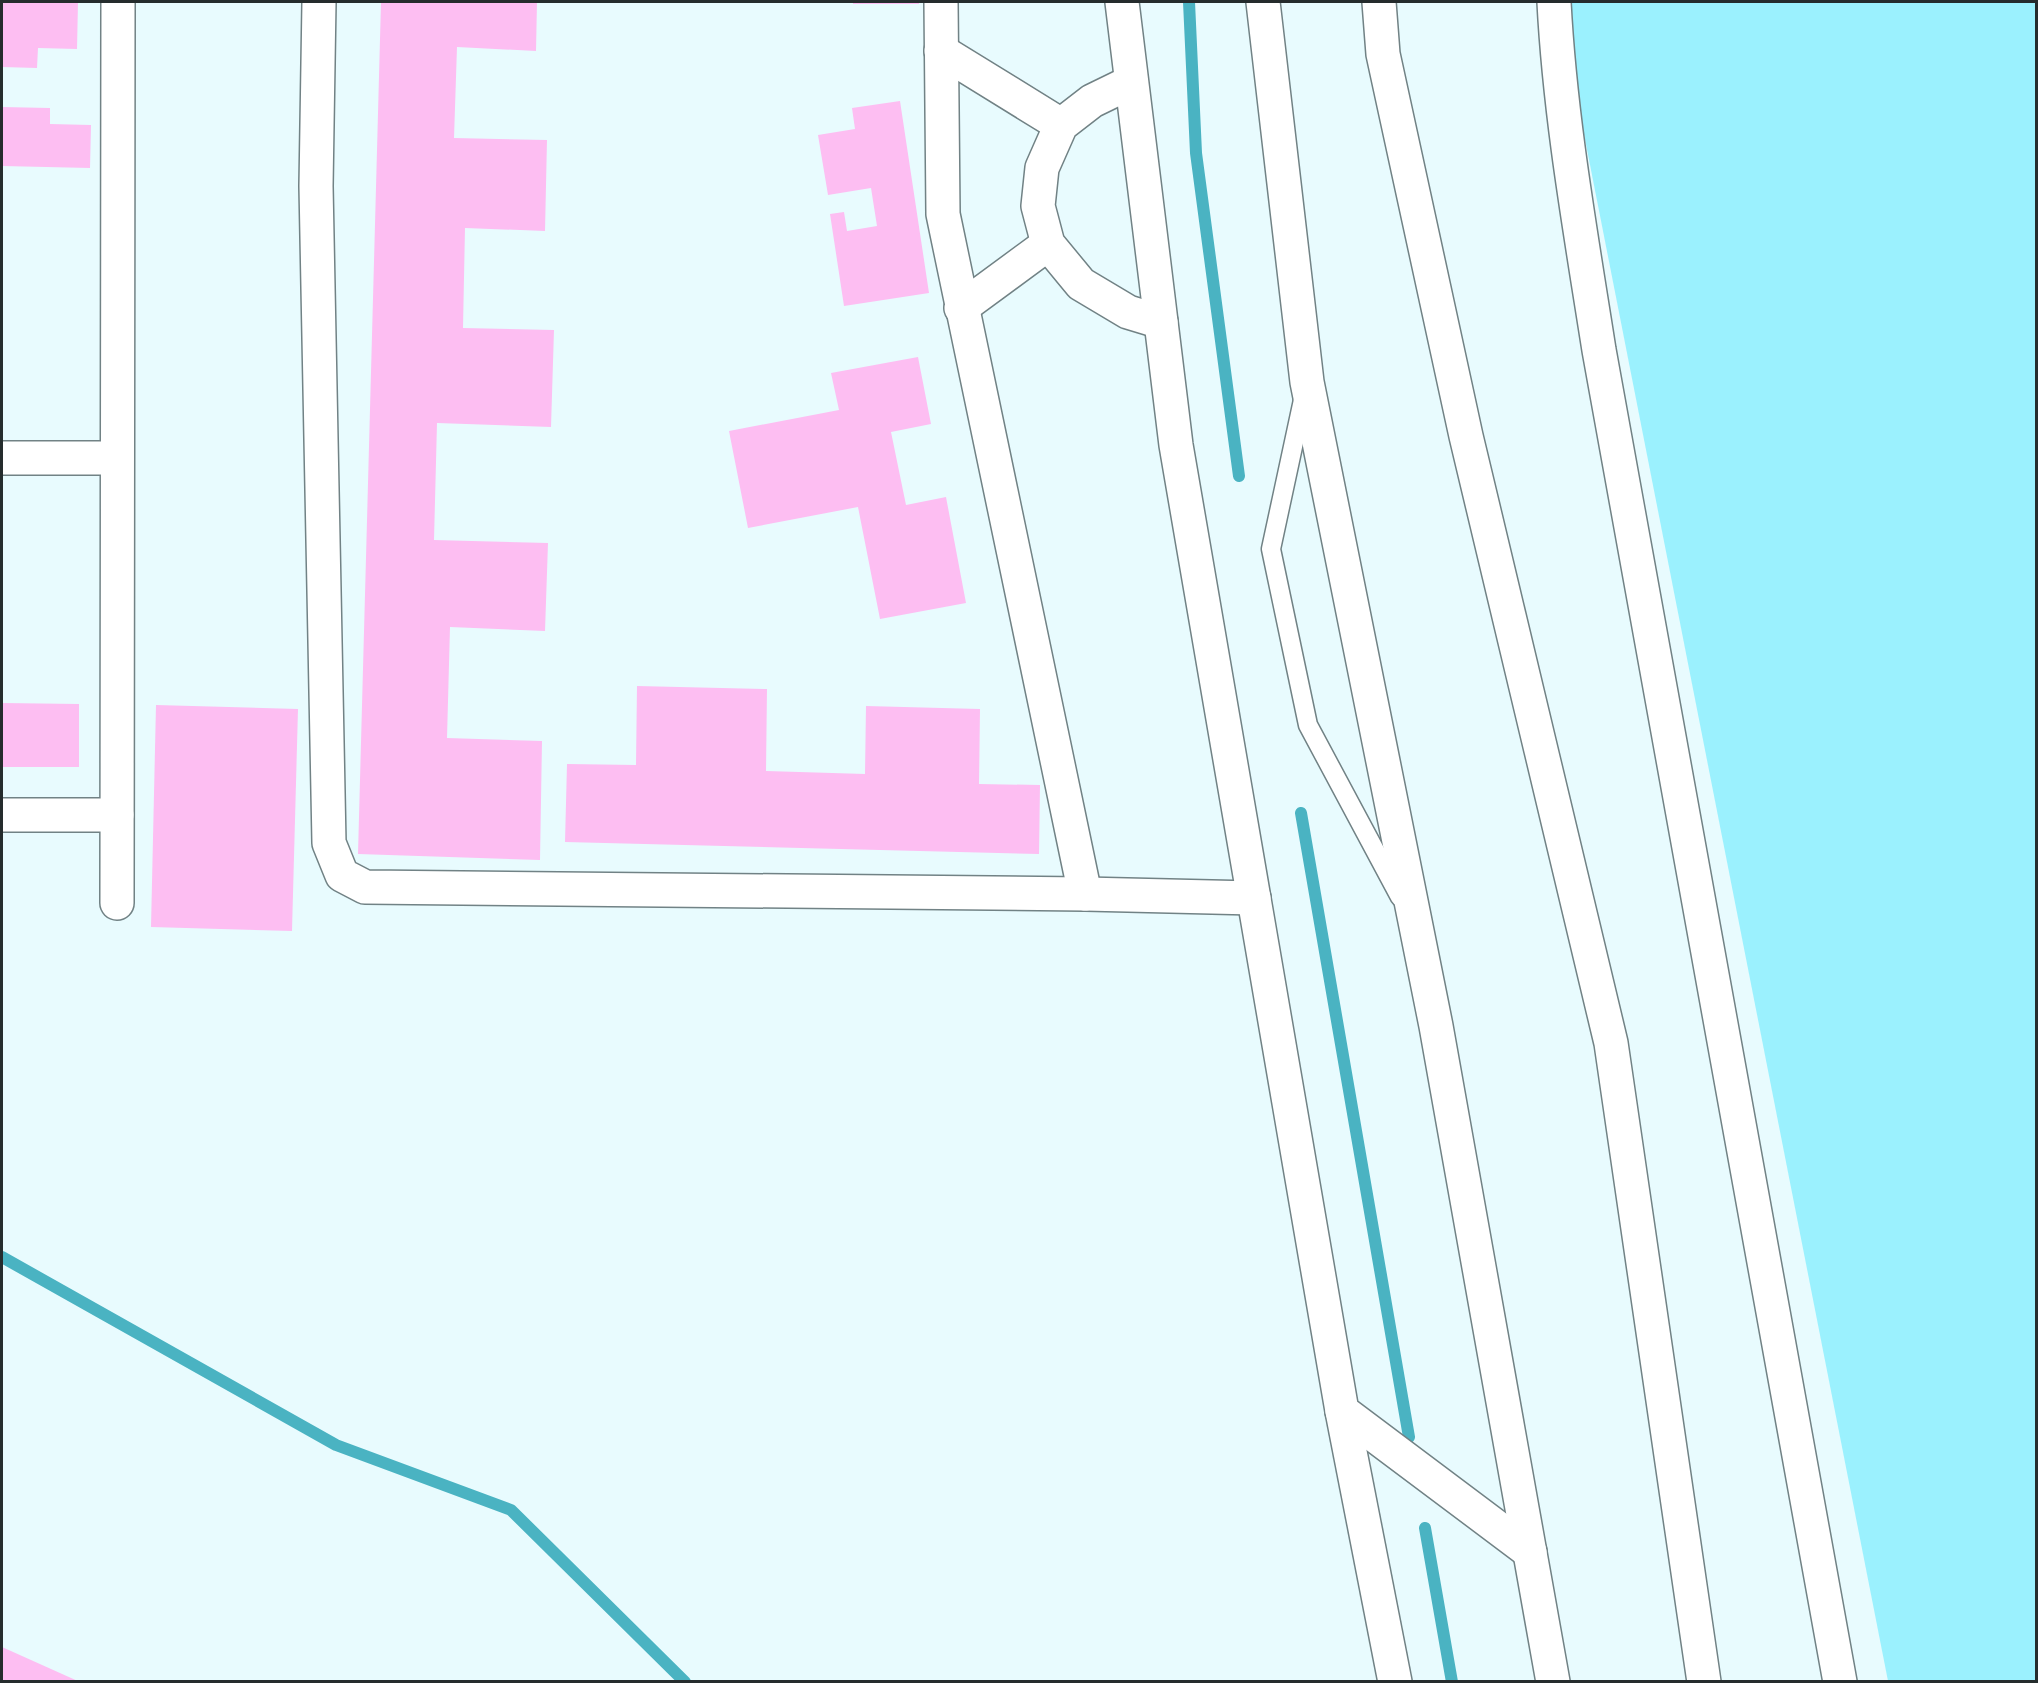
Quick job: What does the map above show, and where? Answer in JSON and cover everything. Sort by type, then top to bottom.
[{"type":"street","points":[[117,2],[117,903]]},
{"type":"street","points":[[319,2],[316,186],[329,843],[342,876],[365,887],[1085,894],[1254,898]]},
{"type":"street","points":[[941,2],[943,214],[1085,894]]},
{"type":"street","points":[[1122,2],[1176,445],[1342,1411],[1395,1682]]},
{"type":"street","points":[[1263,2],[1307,382],[1416,927],[1553,1682]]},
{"type":"street","points":[[1379,2],[1383,54],[1466,436],[1611,1043],[1704,1682]]},
{"type":"street","points":[[1554,2],[1561,84],[1580,231],[1599,350],[1840,1682]]},
{"type":"street","points":[[941,51],[1060,125]]},
{"type":"street","points":[[1131,82],[1092,101],[1060,125],[1042,168],[1038,206],[1048,244],[1081,284],[1128,312],[1161,322]]},
{"type":"street","points":[[961,308],[1048,244]]},
{"type":"street","points":[[2,458],[117,458]]},
{"type":"street","points":[[2,815],[117,815]]},
{"type":"street","points":[[1342,1411],[1530,1552]]},
{"type":"lane","points":[[1307,382],[1271,549],[1308,725],[1416,927]]},
{"type":"shaded area","points":[[1558,2],[2036,2],[2036,1681],[1888,1681]]},
{"type":"building","points":[[2,2],[78,2],[77,49],[38,48],[37,68],[2,67]]},
{"type":"building","points":[[381,2],[537,2],[536,51],[457,47],[454,138],[547,140],[545,231],[465,228],[463,328],[554,330],[551,427],[437,423],[434,540],[548,543],[545,631],[450,627],[447,738],[542,741],[540,860],[358,854]]},
{"type":"building","points":[[853,2],[919,2],[919,4],[853,4]]},
{"type":"building","points":[[900,101],[929,293],[844,306],[830,214],[844,212],[847,231],[877,226],[871,188],[828,195],[818,135],[855,129],[852,108]]},
{"type":"building","points":[[2,107],[50,108],[50,124],[91,125],[90,168],[2,166]]},
{"type":"building","points":[[918,357],[931,424],[891,432],[906,505],[946,497],[966,603],[880,619],[858,507],[748,528],[729,431],[839,410],[831,373]]},
{"type":"building","points":[[637,686],[767,689],[766,771],[865,774],[866,706],[980,709],[979,784],[1040,785],[1039,854],[565,842],[567,764],[636,765]]},
{"type":"building","points":[[2,703],[79,704],[79,767],[2,767]]},
{"type":"building","points":[[156,705],[298,709],[292,931],[151,927]]},
{"type":"building","points":[[2,1647],[80,1682],[2,1682]]},
{"type":"waterway","points":[[1189,2],[1196,153],[1239,476]]},
{"type":"waterway","points":[[1301,813],[1409,1437]]},
{"type":"waterway","points":[[2,1257],[336,1445],[511,1510],[685,1682]]},
{"type":"waterway","points":[[1425,1528],[1452,1682]]}]
